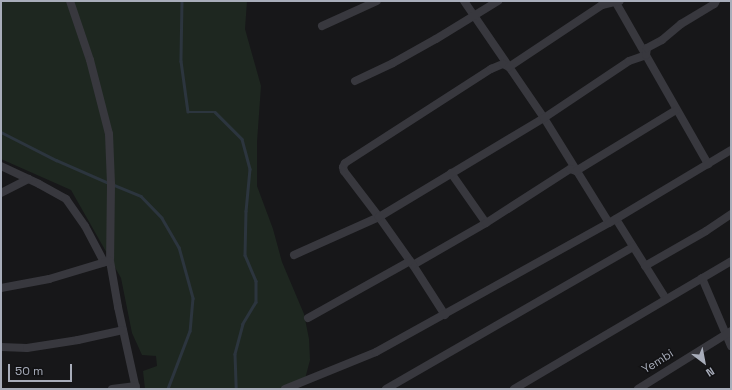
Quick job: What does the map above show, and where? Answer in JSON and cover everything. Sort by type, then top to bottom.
[{"type":"street","points":[[70,1],[90,60],[109,134],[111,184],[107,262],[136,388],[112,389]]},
{"type":"street","points":[[322,26],[377,1]]},
{"type":"street","points":[[464,1],[544,118],[576,171],[633,247],[666,298]]},
{"type":"street","points":[[355,81],[393,64],[498,1]]},
{"type":"street","points":[[646,55],[647,48],[662,40],[681,24],[714,4],[716,1]]},
{"type":"street","points":[[509,67],[598,8],[617,2],[676,110],[708,164]]},
{"type":"street","points":[[294,255],[379,217],[544,118],[629,61],[646,55]]},
{"type":"street","points":[[444,315],[412,263],[344,171],[343,167],[345,163],[491,69],[503,64],[509,67]]},
{"type":"street","points":[[308,318],[486,223],[570,169],[576,171],[676,110]]},
{"type":"street","points":[[284,389],[376,352],[612,221],[731,150]]},
{"type":"street","points":[[1,166],[66,199],[107,262]]},
{"type":"street","points":[[451,173],[486,223]]},
{"type":"street","points":[[1,193],[29,179]]},
{"type":"street","points":[[645,266],[706,231],[731,214]]},
{"type":"street","points":[[386,389],[633,247]]},
{"type":"street","points":[[516,388],[666,298],[731,261]]},
{"type":"street","points":[[1,288],[49,279],[107,262]]},
{"type":"street","points":[[702,278],[728,332],[731,346]]},
{"type":"street","points":[[1,347],[26,348],[123,330]]},
{"type":"street","name":"Yembi","points":[[638,389],[728,332]]},
{"type":"shaded area","points":[[1,1],[247,1],[245,29],[261,86],[257,142],[257,186],[273,229],[282,262],[304,314],[309,339],[310,360],[305,379],[290,389],[145,389],[143,371],[157,366],[156,356],[142,355],[132,333],[121,278],[71,190],[1,159]]},
{"type":"waterway","points":[[182,1],[181,61],[188,112],[215,112],[242,139],[250,169],[246,211],[245,255],[256,281],[256,302],[243,324],[235,354],[236,389]]},
{"type":"waterway","points":[[1,132],[56,160],[109,183]]},
{"type":"waterway","points":[[114,185],[141,196],[162,218],[179,247],[193,298],[190,331],[168,389]]}]
